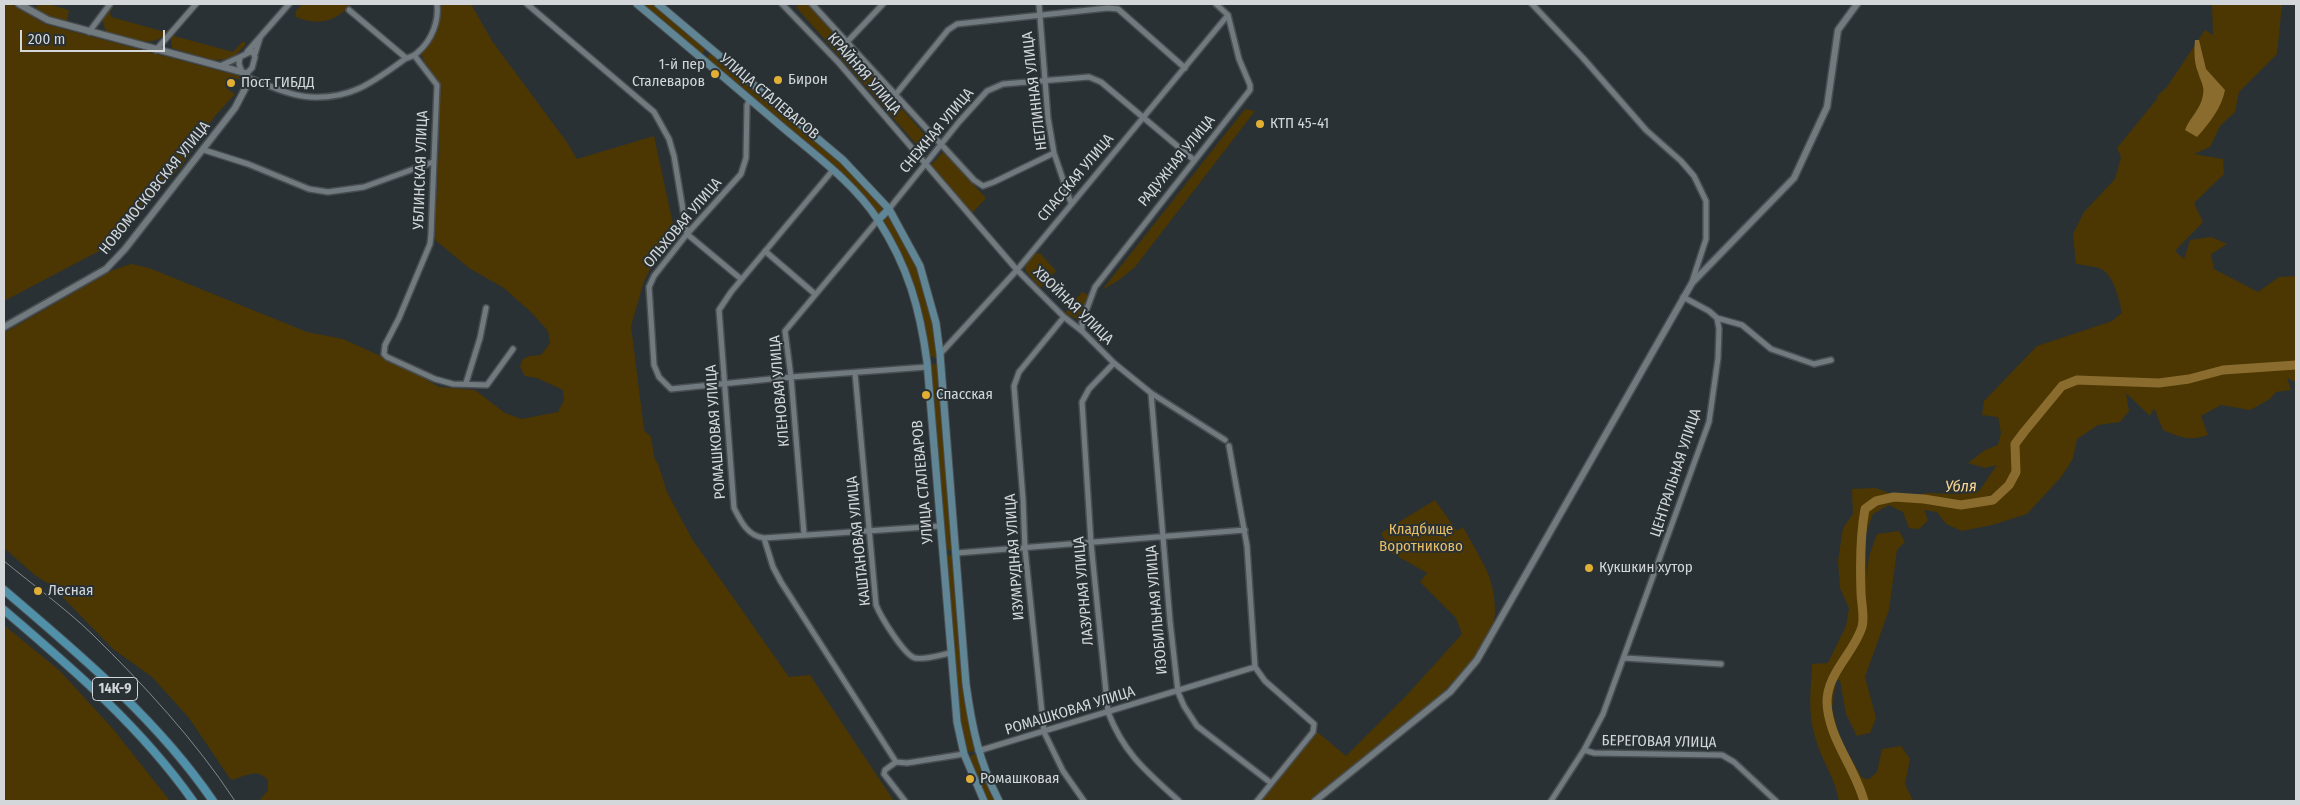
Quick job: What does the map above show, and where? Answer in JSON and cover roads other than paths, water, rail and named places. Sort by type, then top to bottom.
[{"type":"main road","name":"УЛИЦА СТАЛЕВАРОВ","points":[[637,4],[833,170],[864,201],[878,220],[910,280],[919,312],[927,365],[957,722],[964,754],[984,801]]},
{"type":"main road","name":"УЛИЦА СТАЛЕВАРОВ","points":[[658,4],[843,160],[889,209],[920,266],[932,304],[940,357],[966,684],[978,752],[999,801]]},
{"type":"main road","points":[[702,58],[710,48]]},
{"type":"main road","points":[[878,220],[889,209]]},
{"type":"main road","points":[[927,365],[940,357]]},
{"type":"main road","points":[[943,554],[957,553]]},
{"type":"main road","name":"14К-9","points":[[4,590],[76,652],[138,711],[174,752],[212,801]]},
{"type":"main road","points":[[4,610],[68,665],[128,723],[168,766],[193,801]]},
{"type":"main road","points":[[964,754],[978,752]]},
{"type":"street","points":[[19,4],[48,20],[246,74],[295,95],[326,97],[361,89],[386,74],[406,58],[414,55],[423,46],[434,29],[437,21],[437,4]]},
{"type":"street","points":[[89,32],[110,4]]},
{"type":"street","points":[[156,50],[196,4]]},
{"type":"street","points":[[219,67],[247,52],[289,4]]},
{"type":"street","points":[[526,4],[660,119],[674,156],[687,234],[741,279]]},
{"type":"street","name":"КРАЙНЯЯ УЛИЦА","points":[[782,4],[790,6],[926,164]]},
{"type":"street","points":[[812,4],[848,41],[940,145],[974,180],[983,186],[1054,153]]},
{"type":"street","points":[[848,41],[884,4]]},
{"type":"street","name":"НЕГЛИННАЯ УЛИЦА","points":[[1039,4],[1045,81],[1054,153],[1071,203]]},
{"type":"street","points":[[1216,4],[1228,14]]},
{"type":"street","points":[[1315,801],[1450,692],[1477,660],[1692,283],[1706,239],[1706,201],[1694,176],[1682,161],[1646,130],[1584,58],[1532,4]]},
{"type":"street","points":[[1692,283],[1794,178],[1827,107],[1838,30],[1857,4]]},
{"type":"street","points":[[896,94],[948,30],[957,24],[1108,8],[1118,9],[1185,68]]},
{"type":"street","points":[[349,10],[406,58]]},
{"type":"street","name":"СПАССКАЯ УЛИЦА","points":[[940,357],[1017,270],[1228,14]]},
{"type":"street","name":"РАДУЖНАЯ УЛИЦА","points":[[1082,331],[1082,322],[1094,287],[1250,90],[1249,81],[1239,59],[1228,14]]},
{"type":"street","points":[[246,74],[252,68],[260,38]]},
{"type":"street","points":[[247,52],[252,51],[255,54]]},
{"type":"street","name":"УБЛИНСКАЯ УЛИЦА","points":[[414,55],[437,86],[430,244],[399,318],[385,345],[384,354],[435,379],[453,384],[466,383]]},
{"type":"street","points":[[240,57],[239,64],[246,74]]},
{"type":"street","name":"НОВОМОСКОВСКАЯ УЛИЦА","points":[[4,327],[106,269],[125,249],[235,108],[247,85],[246,74]]},
{"type":"street","name":"СНЕЖНАЯ УЛИЦА","points":[[889,209],[940,145],[987,91],[995,86],[1089,77],[1102,82],[1194,160]]},
{"type":"street","name":"ОЛЬХОВАЯ УЛИЦА","points":[[726,383],[671,388],[659,377],[654,365],[649,287],[654,276],[687,234],[741,174],[745,165],[748,105],[750,99]]},
{"type":"street","points":[[204,150],[248,164],[309,189],[328,192],[364,187],[433,162]]},
{"type":"street","name":"ХВОЙНАЯ УЛИЦА","points":[[926,164],[1017,270],[1114,364],[1151,393],[1225,440]]},
{"type":"street","name":"РОМАШКОВАЯ УЛИЦА","points":[[764,538],[756,537],[748,531],[734,508],[720,310],[722,303],[741,279],[833,170]]},
{"type":"street","name":"КЛЕНОВАЯ УЛИЦА","points":[[804,534],[791,377],[785,331],[878,220]]},
{"type":"street","points":[[765,251],[815,294]]},
{"type":"street","points":[[1684,297],[1709,311],[1717,318],[1742,325],[1771,349],[1814,364],[1831,360]]},
{"type":"street","points":[[486,308],[480,338],[466,383],[487,385],[513,349]]},
{"type":"street","name":"ИЗУМРУДНАЯ УЛИЦА","points":[[1064,317],[1019,372],[1014,386],[1025,549],[1044,732],[1063,771],[1084,801]]},
{"type":"street","name":"ЦЕНТРАЛЬНАЯ УЛИЦА","points":[[1551,801],[1584,750],[1603,714],[1710,422],[1718,358],[1719,329],[1717,318]]},
{"type":"street","name":"ЛАЗУРНАЯ УЛИЦА","points":[[1114,364],[1089,389],[1082,402],[1091,543],[1108,712],[1126,750],[1179,801]]},
{"type":"street","points":[[726,383],[855,373],[927,365]]},
{"type":"street","name":"КАШТАНОВАЯ УЛИЦА","points":[[855,373],[875,595],[880,614],[909,655],[919,658],[950,653]]},
{"type":"street","name":"ИЗОБИЛЬНАЯ УЛИЦА","points":[[1151,393],[1162,536],[1178,692],[1184,706],[1197,726],[1271,783]]},
{"type":"street","points":[[1229,446],[1245,530],[1255,667],[1265,681],[1312,721],[1314,729],[1257,801]]},
{"type":"street","points":[[896,762],[781,582],[773,567],[764,538],[940,526]]},
{"type":"street","points":[[957,553],[1245,530]]},
{"type":"street","points":[[1624,658],[1721,664]]},
{"type":"street","name":"РОМАШКОВАЯ УЛИЦА","points":[[978,752],[1255,667]]},
{"type":"street","name":"БЕРЕГОВАЯ УЛИЦА","points":[[1584,750],[1594,753],[1722,755],[1734,762],[1776,801]]},
{"type":"street","points":[[905,801],[884,774],[885,770],[896,762],[907,763],[964,754]]},
{"type":"waterway","name":"Убля","points":[[1864,801],[1855,776],[1832,728],[1827,702],[1831,682],[1853,646],[1863,623],[1861,561],[1865,509],[1876,501],[1894,497],[1924,499],[1961,505],[1993,500],[2009,485],[2016,472],[2015,444],[2062,386],[2077,380],[2159,383],[2189,379],[2223,370],[2296,365]]},
{"type":"tram line","points":[[4,561],[82,624],[131,673],[186,735],[220,778],[235,801]]},
{"type":"place","name":"1-й пер Сталеваров","points":[[715,74]]},
{"type":"place","name":"Бирон","points":[[778,80]]},
{"type":"place","name":"Пост ГИБДД","points":[[231,83]]},
{"type":"place","name":"КТП 45-41","points":[[1260,124]]},
{"type":"place","name":"Спасская","points":[[926,395]]},
{"type":"place","name":"Кукшкин хутор","points":[[1589,568]]},
{"type":"place","name":"Лесная","points":[[38,591]]},
{"type":"place","name":"Ромашковая","points":[[970,779]]},
{"type":"park label","name":"Кладбище Воротниково","points":[[1421,538]]}]
